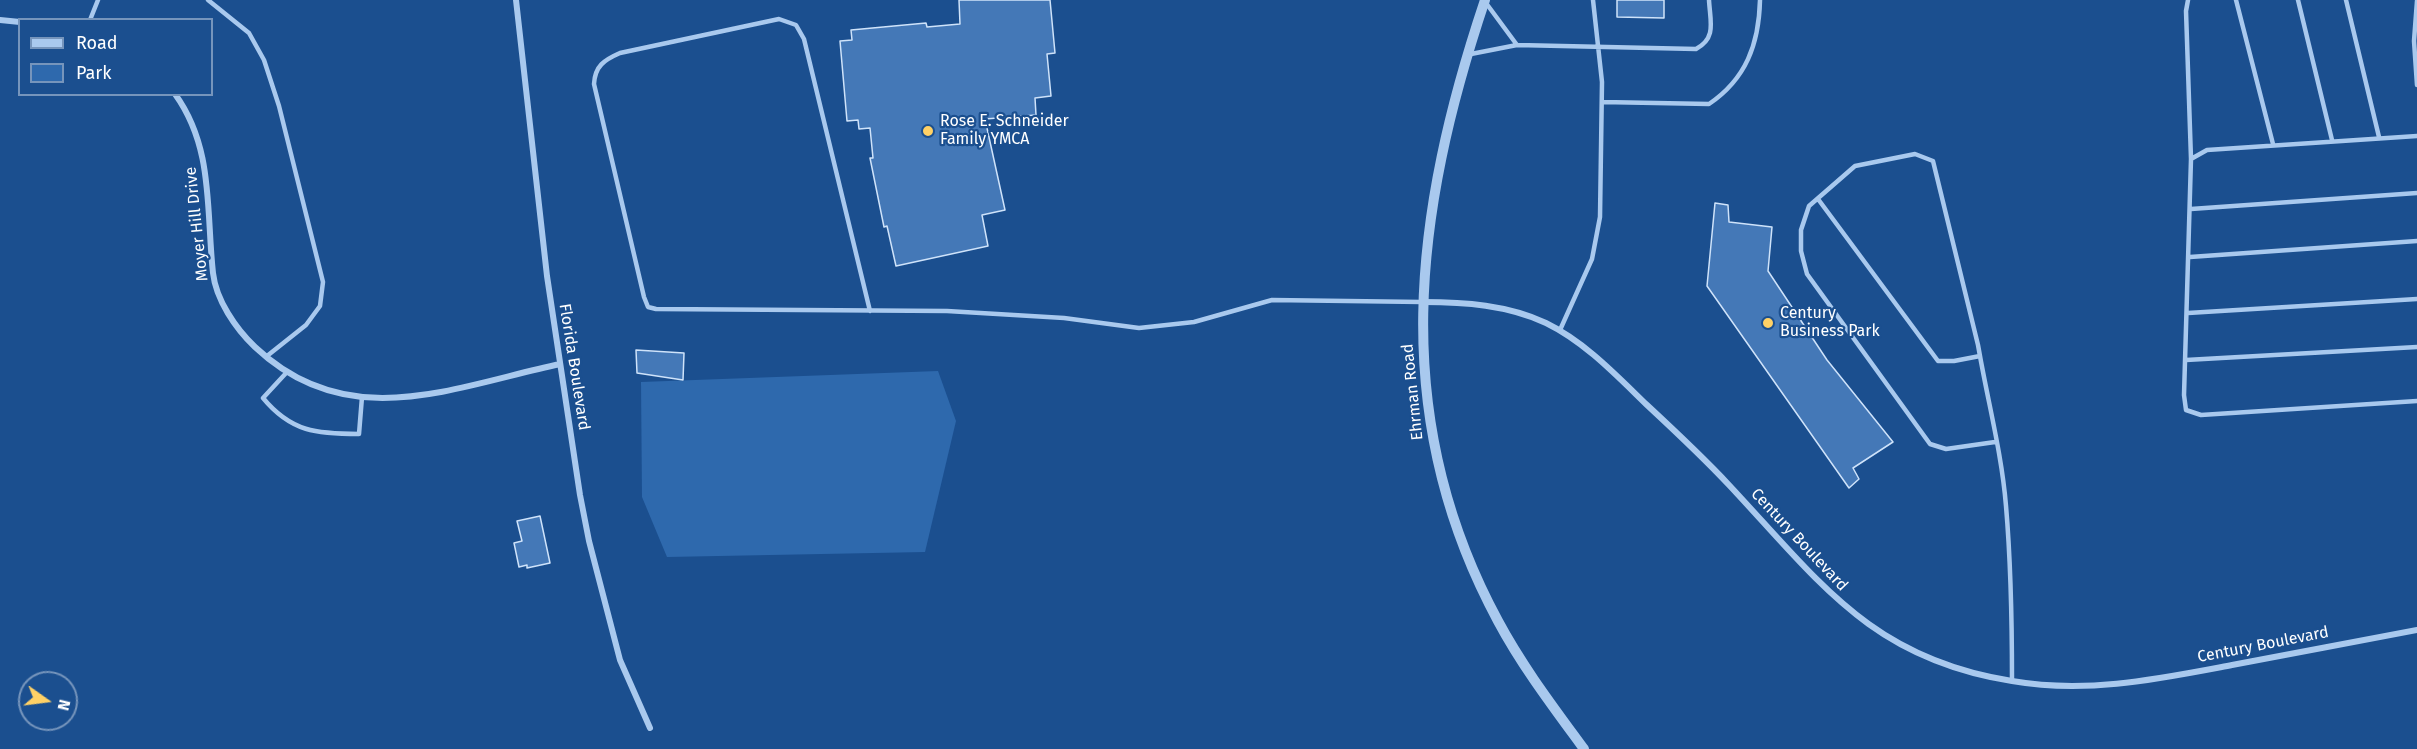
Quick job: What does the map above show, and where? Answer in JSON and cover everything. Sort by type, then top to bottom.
[{"type":"street","name":"Florida Boulevard","points":[[516,0],[547,276],[589,541],[620,660],[650,728]]},
{"type":"street","name":"Ehrman Road","points":[[1485,1],[1449,125],[1432,209],[1422,303],[1423,372],[1432,432],[1445,488],[1462,542],[1485,595],[1509,639],[1584,749]]},
{"type":"street","points":[[0,20],[18,22]]},
{"type":"street","name":"Moyer Hill Drive","points":[[176,96],[190,115],[202,148],[213,277],[222,301],[241,335],[286,372],[320,388],[389,400],[428,395],[560,364]]},
{"type":"street","name":"Century Boulevard","points":[[1422,303],[1464,303],[1510,311],[1560,330],[1614,373],[1705,460],[1816,581],[1858,618],[1881,634],[1932,660],[2012,681],[2066,687],[2126,684],[2417,630]]},
{"type":"lane","points":[[91,18],[98,0]]},
{"type":"lane","points":[[208,0],[249,33],[264,60],[279,106],[323,282],[320,306],[306,325],[266,357]]},
{"type":"lane","points":[[1560,330],[1592,260],[1600,217],[1602,102],[1593,0]]},
{"type":"lane","points":[[1468,54],[1517,45],[1696,49],[1707,43],[1710,37],[1709,0]]},
{"type":"lane","points":[[1602,102],[1709,104],[1739,79],[1750,55],[1760,18],[1760,0]]},
{"type":"lane","points":[[2188,0],[2186,11],[2191,209],[2186,410],[2201,415],[2417,401]]},
{"type":"lane","points":[[2236,0],[2273,144]]},
{"type":"lane","points":[[2298,0],[2332,140]]},
{"type":"lane","points":[[2346,0],[2379,137]]},
{"type":"lane","points":[[1485,1],[1517,45]]},
{"type":"lane","points":[[2417,1],[2414,41],[2417,85]]},
{"type":"lane","points":[[870,311],[804,39],[796,25],[779,19],[620,53],[601,64],[595,73],[594,84],[648,307],[656,309],[1025,315],[1139,328],[1194,322],[1272,300],[1422,303]]},
{"type":"lane","points":[[2191,159],[2206,150],[2417,136]]},
{"type":"lane","points":[[1995,442],[1946,449],[1930,444],[1807,274],[1801,251],[1801,230],[1809,206],[1855,166],[1915,154],[1933,162],[1980,356],[2006,504],[2012,604],[2012,681]]},
{"type":"lane","points":[[2191,209],[2417,193]]},
{"type":"lane","points":[[1818,199],[1938,361],[1954,362],[1980,356]]},
{"type":"lane","points":[[2190,257],[2417,241]]},
{"type":"lane","points":[[2188,313],[2417,299]]},
{"type":"lane","points":[[2186,360],[2417,347]]},
{"type":"lane","points":[[286,372],[263,398],[273,410],[299,428],[328,434],[359,434],[362,397]]},
{"type":"green space","points":[[938,371],[956,421],[925,552],[667,557],[642,497],[641,382]]},
{"type":"building","name":"Rose E. Schneider Family YMCA","points":[[959,0],[1050,0],[1055,53],[1047,54],[1051,96],[1035,98],[1036,115],[985,119],[1005,210],[982,215],[988,246],[896,266],[887,226],[884,227],[870,158],[873,158],[870,128],[859,129],[858,120],[847,121],[840,41],[852,40],[851,30],[926,23],[927,27],[960,24]]},
{"type":"building","points":[[1617,0],[1664,0],[1664,18],[1617,17]]},
{"type":"building","name":"Century Business Park","points":[[1715,203],[1728,205],[1729,222],[1772,227],[1768,271],[1827,360],[1893,442],[1853,468],[1859,479],[1849,488],[1707,286]]},
{"type":"building","points":[[636,350],[684,353],[683,380],[637,373]]},
{"type":"building","points":[[540,516],[550,563],[527,568],[527,565],[519,567],[514,543],[522,541],[517,521]]},
{"type":"place","name":"Rose E. Schneider Family YMCA","points":[[928,131]]},
{"type":"place","name":"Century Business Park","points":[[1768,323]]}]
